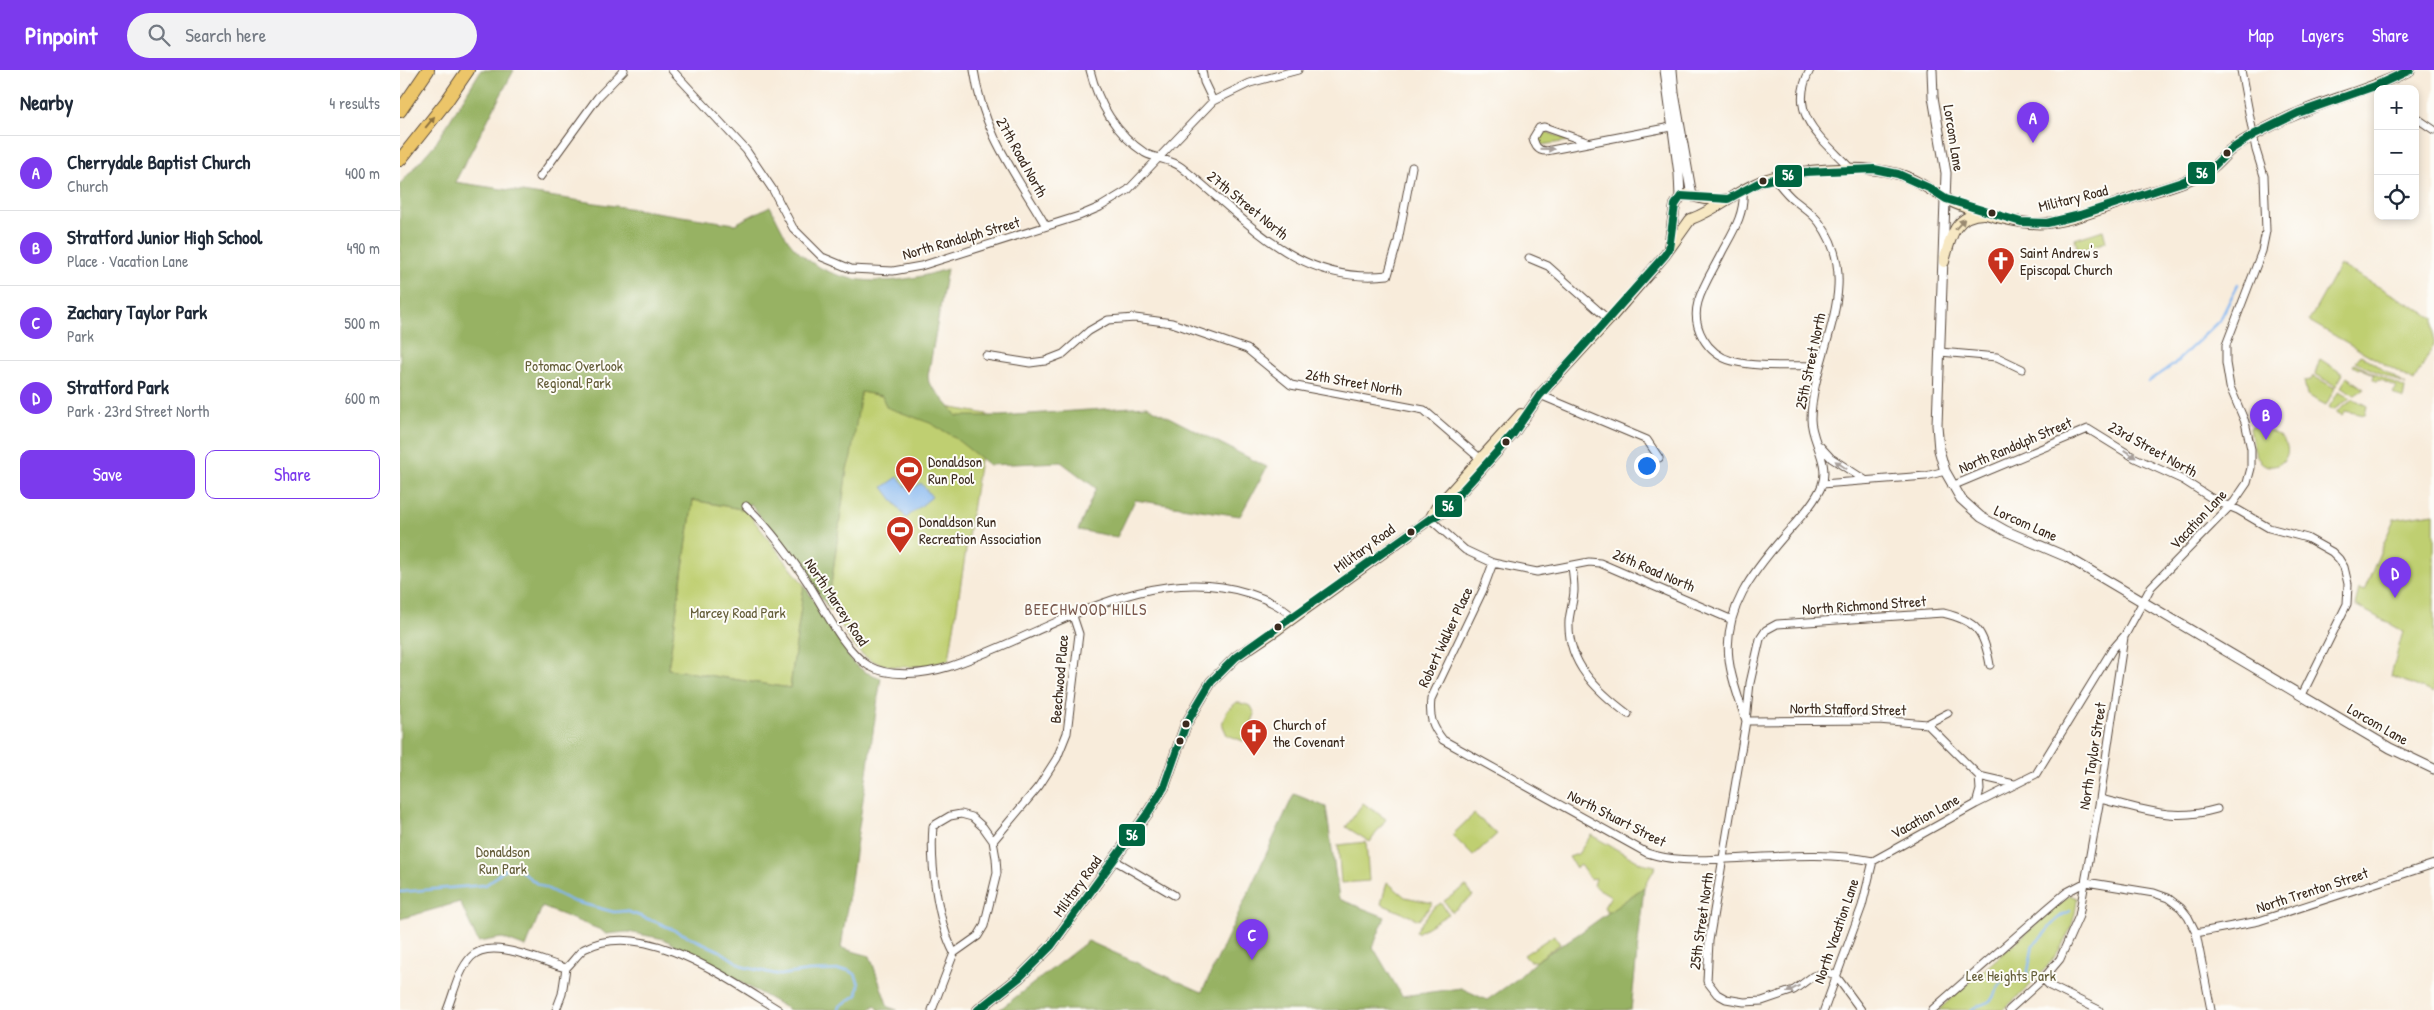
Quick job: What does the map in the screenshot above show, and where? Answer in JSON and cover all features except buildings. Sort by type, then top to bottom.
[{"type":"highway","points":[[400,111],[428,70]]},
{"type":"highway","points":[[400,160],[446,102],[468,70]]},
{"type":"main road","name":"Military Road","points":[[2380,85],[2394,74],[2410,70]]},
{"type":"main road","name":"Military Road","points":[[978,1010],[1020,977],[1051,946],[1114,860],[1164,787],[1186,724],[1211,682],[1236,657],[1294,618],[1430,518],[1442,513],[1484,462],[1513,434],[1540,395],[1609,320],[1691,220],[1711,211],[1743,190],[1774,178],[1851,169],[1898,174],[1930,188],[1946,199],[1998,217],[2021,222],[2047,223],[2182,182],[2211,169],[2230,150],[2255,134],[2298,113],[2374,88]]},
{"type":"main road","points":[[1669,249],[1675,204],[1680,198],[1684,195],[1728,199]]},
{"type":"main road","points":[[1675,214],[1680,220],[1691,220],[1695,209],[1692,196]]},
{"type":"main road","points":[[1944,262],[1951,235],[1959,222],[1976,214],[1998,217]]},
{"type":"street","points":[[540,177],[598,97],[624,70]]},
{"type":"street","name":"North Randolph Street","points":[[672,70],[746,150],[773,190],[793,228],[822,257],[851,269],[893,271],[920,266],[1079,216],[1116,198],[1145,173],[1157,158],[1214,101],[1250,83],[1298,70]]},
{"type":"street","name":"27th Road North","points":[[974,70],[979,99],[994,139],[1046,226]]},
{"type":"street","name":"27th Street North","points":[[1090,70],[1098,99],[1115,125],[1141,150],[1178,165],[1263,238],[1290,255],[1332,271],[1366,278],[1388,276],[1398,241],[1412,167]]},
{"type":"street","points":[[1202,70],[1204,82],[1214,101]]},
{"type":"street","points":[[1665,70],[1692,196]]},
{"type":"street","points":[[1672,70],[1680,198]]},
{"type":"street","points":[[1810,70],[1805,80],[1802,100],[1806,117],[1816,134],[1851,169]]},
{"type":"street","name":"Lorcom Lane","points":[[1932,70],[1933,97],[1946,173],[1937,426],[1939,450],[1952,486],[1970,508],[1993,525],[2067,557],[2390,748],[2434,770]]},
{"type":"street","name":"Vacation Lane","points":[[1873,861],[1976,804],[2036,774],[2112,650],[2125,635],[2141,602],[2151,588],[2230,507],[2247,483],[2251,468],[2251,449],[2245,422],[2230,387],[2226,363],[2226,345],[2264,240],[2264,176],[2256,150],[2255,134],[2241,70]]},
{"type":"street","points":[[2419,120],[2434,130]]},
{"type":"street","points":[[1587,142],[1544,127],[1539,128],[1533,138],[1535,145],[1542,151],[1676,126]]},
{"type":"street","name":"25th Street North","points":[[1746,721],[1729,661],[1730,619],[1740,594],[1755,570],[1808,506],[1822,484],[1820,446],[1812,427],[1811,418],[1820,366],[1838,300],[1838,265],[1833,248],[1819,222],[1793,200],[1774,178]]},
{"type":"street","points":[[1743,190],[1744,204],[1739,220],[1698,300],[1697,324],[1700,335],[1716,353],[1732,361],[1820,366]]},
{"type":"street","points":[[1529,258],[1548,266],[1609,320]]},
{"type":"street","name":"26th Street North","points":[[986,356],[1030,363],[1045,361],[1063,354],[1089,331],[1108,320],[1135,318],[1172,323],[1247,349],[1291,385],[1424,410],[1484,462]]},
{"type":"street","points":[[1940,352],[1991,355],[2022,369]]},
{"type":"street","points":[[1540,395],[1647,440],[1659,458]]},
{"type":"street","name":"North Randolph Street","points":[[1952,486],[2088,429]]},
{"type":"street","name":"23rd Street North","points":[[2088,429],[2135,458],[2183,480],[2216,501],[2269,528],[2307,538],[2332,552],[2344,567],[2348,584],[2347,604],[2302,695]]},
{"type":"street","points":[[1820,446],[1831,458],[1865,480]]},
{"type":"street","name":"North Randolph Street","points":[[1822,484],[1926,476],[1945,470]]},
{"type":"street","name":"North Marcey Road","points":[[746,506],[774,536],[807,581],[854,654],[878,669],[894,673],[937,670],[982,655],[1073,616],[1134,594],[1184,585],[1205,585],[1234,589],[1280,605],[1294,618]]},
{"type":"street","name":"26th Road North","points":[[1430,518],[1465,550],[1493,563],[1537,572],[1572,567],[1589,562],[1610,566],[1730,619]]},
{"type":"street","name":"Robert Walker Place","points":[[1432,723],[1430,713],[1431,699],[1483,590],[1493,563]]},
{"type":"street","points":[[1572,567],[1574,590],[1569,620],[1570,641],[1576,661],[1599,691],[1628,714]]},
{"type":"street","name":"North Richmond Street","points":[[1750,683],[1760,639],[1766,630],[1777,624],[1943,613],[1961,617],[1980,632],[1986,642],[1990,665]]},
{"type":"street","name":"Beechwood Place","points":[[993,842],[1039,786],[1057,758],[1067,733],[1079,634],[1073,616]]},
{"type":"street","name":"North Taylor Street","points":[[2009,1010],[2042,980],[2060,959],[2079,916],[2100,799],[2125,635]]},
{"type":"street","name":"25th Street North","points":[[1750,683],[1746,721],[1706,967],[1707,981],[1717,994],[1734,1001],[1762,1001],[1794,990],[1820,973],[1828,972],[1836,976]]},
{"type":"street","name":"North Stafford Street","points":[[1746,721],[1878,720],[1927,724],[1948,713]]},
{"type":"street","name":"North Stuart Street","points":[[1432,723],[1444,740],[1647,853],[1681,861],[1847,856],[1873,861]]},
{"type":"street","points":[[1927,724],[1979,776],[2014,784]]},
{"type":"street","points":[[1976,804],[1980,790],[1979,776]]},
{"type":"street","points":[[2100,799],[2174,816],[2196,815],[2217,809]]},
{"type":"street","points":[[932,1010],[954,953],[978,936],[984,926],[997,873],[993,842],[983,827],[972,817],[961,814],[950,816],[933,826],[931,851],[936,891],[948,942],[954,953]]},
{"type":"street","points":[[1114,860],[1174,895]]},
{"type":"street","name":"North Vacation Lane","points":[[1824,1010],[1862,906],[1873,861]]},
{"type":"street","name":"North Trenton Street","points":[[2196,933],[2259,921],[2434,864]]},
{"type":"street","points":[[1932,1010],[2067,892],[2086,882],[2161,895],[2180,908],[2188,917],[2196,933],[2210,1010]]},
{"type":"street","points":[[556,1010],[562,994],[566,968],[583,950],[613,939],[646,942],[680,953],[780,1010]]},
{"type":"street","points":[[447,1010],[461,974],[472,956],[489,949],[505,949],[566,968]]},
{"type":"street","points":[[1836,976],[1861,1010]]},
{"type":"street","points":[[2042,980],[2050,986],[2099,1010]]},
{"type":"green space","name":"Potomac Overlook Regional Park","points":[[481,70],[514,70],[455,182],[735,224],[770,206],[788,240],[804,256],[821,268],[841,276],[883,281],[905,279],[947,269],[928,376],[929,383],[957,416],[1000,416],[1147,406],[1267,467],[1240,516],[1135,500],[1117,537],[1078,530],[1096,488],[1061,462],[989,465],[951,435],[930,423],[886,407],[882,396],[861,392],[851,457],[847,469],[828,607],[750,503],[746,510],[693,500],[668,669],[790,688],[804,585],[853,663],[865,672],[881,678],[841,948],[870,956],[888,1007],[897,1010],[879,1010],[875,1005],[869,1010],[790,1010],[664,939],[628,932],[606,934],[601,930],[542,907],[526,947],[502,938],[478,942],[460,902],[400,919],[400,184],[436,143]]},
{"type":"green space","points":[[1547,132],[1569,141],[1541,145],[1538,135]]},
{"type":"green space","points":[[2103,230],[2106,242],[2078,251],[2075,239]]},
{"type":"green space","points":[[2340,265],[2434,318],[2434,345],[2414,381],[2309,321]]},
{"type":"green space","points":[[2361,355],[2406,385],[2355,362]]},
{"type":"green space","points":[[2320,359],[2343,374],[2336,386],[2315,374]]},
{"type":"green space","points":[[2354,364],[2405,388],[2403,399],[2393,393],[2397,387],[2380,380],[2376,381],[2373,379],[2374,374],[2360,368],[2358,369],[2353,366]]},
{"type":"green space","points":[[2313,376],[2335,388],[2326,405],[2307,395],[2304,381],[2311,380]]},
{"type":"green space","points":[[2347,377],[2364,389],[2355,395],[2341,387]]},
{"type":"green space","points":[[2339,391],[2351,398],[2333,410],[2329,407]]},
{"type":"green space","name":"Donaldson Run Recreation Association","points":[[861,392],[987,414],[949,660],[913,667],[888,666],[876,662],[866,657],[853,645],[833,609],[829,610],[828,607],[847,468]]},
{"type":"green space","points":[[2354,399],[2367,406],[2365,415],[2345,411],[2342,415],[2336,412]]},
{"type":"green space","points":[[2255,424],[2275,434],[2285,442],[2287,454],[2281,463],[2271,466],[2265,465],[2258,458],[2253,446],[2250,428]]},
{"type":"green space","name":"Marcey Road Park","points":[[693,500],[746,510],[804,585],[790,688],[668,669]]},
{"type":"green space","points":[[2434,513],[2434,693],[2391,676],[2403,631],[2355,605],[2359,589],[2364,591],[2394,519]]},
{"type":"green space","points":[[1237,702],[1251,706],[1255,714],[1243,741],[1227,735],[1222,724],[1227,711]]},
{"type":"green space","points":[[1294,794],[1326,807],[1339,899],[1385,917],[1373,947],[1402,996],[1461,988],[1487,1000],[1517,979],[1536,961],[1580,933],[1644,887],[1631,1010],[999,1010],[1088,941],[1202,992]]},
{"type":"green space","points":[[1363,803],[1386,819],[1370,842],[1346,827]]},
{"type":"green space","points":[[1474,814],[1497,834],[1473,856],[1452,835]]},
{"type":"green space","points":[[1591,835],[1641,863],[1656,866],[1644,887],[1608,913],[1604,907],[1611,896],[1594,886],[1596,878],[1590,879],[1580,865],[1576,868],[1569,857],[1578,854]]},
{"type":"green space","points":[[1366,842],[1369,881],[1341,883],[1338,845]]},
{"type":"green space","points":[[1387,882],[1405,897],[1433,903],[1419,920],[1381,904]]},
{"type":"green space","points":[[1466,886],[1473,896],[1452,912],[1444,901]]},
{"type":"green space","name":"Lee Heights Park","points":[[2070,895],[2077,898],[2075,915],[2061,946],[2052,961],[2003,1010],[1938,1010]]},
{"type":"green space","points":[[1441,903],[1449,914],[1417,933],[1416,931],[1432,909]]},
{"type":"green space","points":[[1554,935],[1560,944],[1536,961],[1529,961],[1524,955]]},
{"type":"water","name":"Donaldson Run Pool","points":[[898,477],[910,491],[921,483],[932,497],[906,518],[883,487]]},
{"type":"waterway","points":[[2148,382],[2172,366],[2220,320],[2238,284]]},
{"type":"waterway","points":[[400,892],[485,885],[506,868],[515,866],[536,883],[572,901],[614,912],[626,911],[659,923],[720,951],[744,967],[780,975],[809,971],[848,970],[855,974],[859,984],[857,995],[840,1006],[839,1010]]},
{"type":"waterway","points":[[1971,1010],[1990,1001],[2003,982],[2027,976],[2033,945],[2059,917],[2070,911]]},
{"type":"transit line","name":"56","points":[[978,1010],[1020,977],[1051,946],[1147,814],[1164,787],[1186,724],[1211,682],[1236,657],[1430,519],[1442,513],[1513,434],[1540,395],[1665,255],[1669,249],[1675,205],[1681,196],[1728,199],[1760,182],[1805,172],[1874,169],[1898,174],[1929,188],[1946,199],[2021,222],[2047,223],[2080,215],[2182,182],[2211,169],[2230,150],[2255,134],[2298,113],[2375,86],[2410,70]]},
{"type":"place","name":"Cherrydale Baptist Church","points":[[2033,143]]},
{"type":"place","name":"Saint Andrew's Episcopal Church","points":[[2001,285]]},
{"type":"place","name":"Stratford Junior High School","points":[[2266,440]]},
{"type":"place","name":"Donaldson Run Pool","points":[[909,494]]},
{"type":"place","name":"Donaldson Run Recreation Association","points":[[900,554]]},
{"type":"place","name":"Stratford Park","points":[[2395,598]]},
{"type":"place","name":"Church of the Covenant","points":[[1254,757]]},
{"type":"place","name":"Zachary Taylor Park","points":[[1252,960]]},
{"type":"district","name":"BEECHWOOD HILLS","points":[[1086,609]]},
{"type":"park label","name":"Donaldson Run Park","points":[[503,860]]}]
